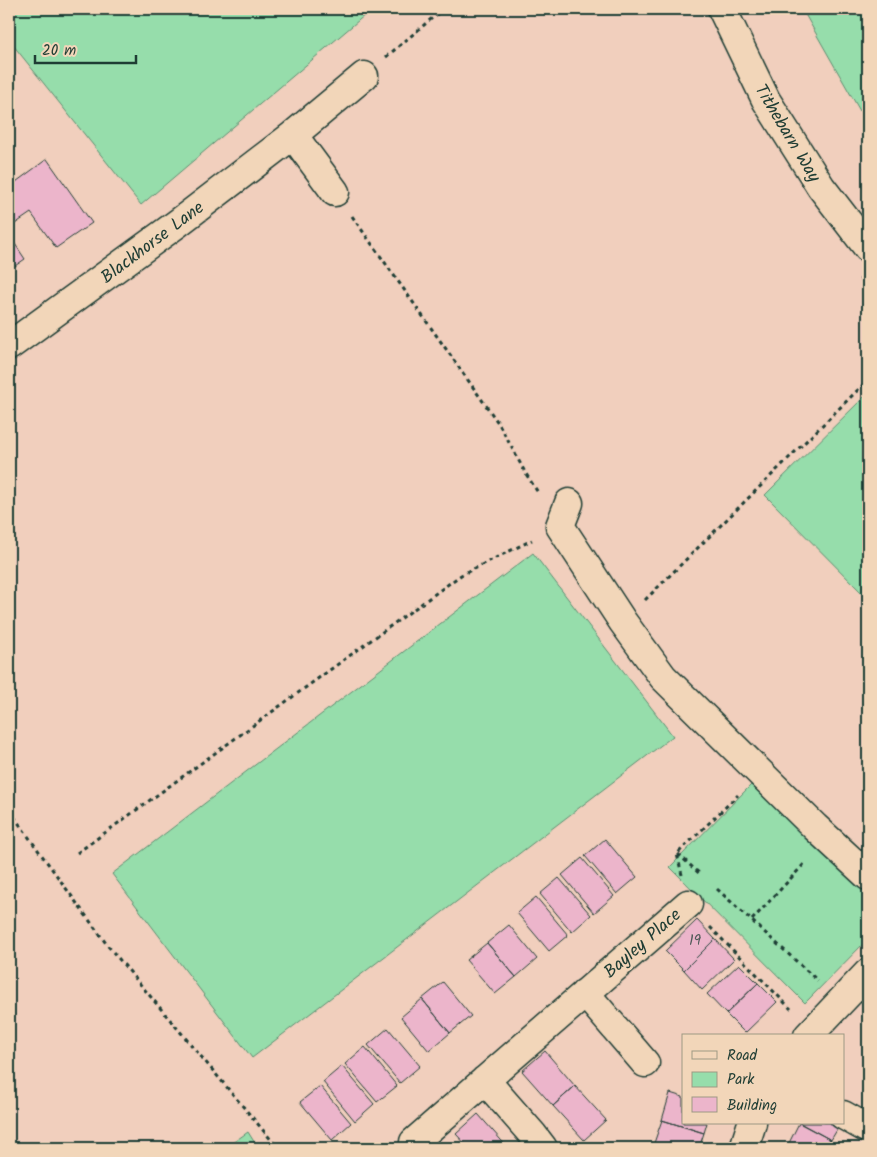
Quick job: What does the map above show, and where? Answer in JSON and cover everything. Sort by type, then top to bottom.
[{"type":"street","name":"Tithebarn Way","points":[[722,9],[766,100],[821,187],[868,248]]},
{"type":"street","name":"Blackhorse Lane","points":[[9,346],[178,223],[293,135],[364,76]]},
{"type":"street","points":[[293,135],[335,192]]},
{"type":"street","points":[[564,514],[623,622],[663,677],[868,876]]},
{"type":"street","name":"Bayley Place","points":[[414,1142],[688,904]]},
{"type":"street","points":[[811,1032],[860,986]]},
{"type":"street","points":[[585,994],[645,1063]]},
{"type":"street","points":[[485,1080],[543,1148]]},
{"type":"street","points":[[844,1116],[868,1129]]},
{"type":"street","points":[[744,1148],[752,1124]]},
{"type":"path","points":[[364,76],[443,9]]},
{"type":"path","points":[[77,853],[461,575],[564,514],[526,474],[499,424],[351,215]]},
{"type":"path","points":[[623,622],[868,380]]},
{"type":"path","points":[[677,854],[760,773]]},
{"type":"path","points":[[9,810],[108,946],[278,1148]]},
{"type":"path","points":[[752,920],[828,839]]},
{"type":"path","points":[[677,854],[704,878]]},
{"type":"path","points":[[677,854],[688,904]]},
{"type":"path","points":[[711,884],[752,920],[860,986]]},
{"type":"path","name":"Bayley Place","points":[[688,904],[796,1014],[811,1032]]},
{"type":"green space","points":[[9,9],[372,9],[141,205],[9,40]]},
{"type":"green space","points":[[802,9],[868,9],[868,125]]},
{"type":"green space","points":[[868,393],[868,599],[765,495]]},
{"type":"green space","points":[[533,553],[673,736],[252,1058],[112,874]]},
{"type":"green space","points":[[751,785],[868,894],[868,939],[805,1003],[670,867]]},
{"type":"green space","points":[[248,1132],[258,1148],[225,1148]]},
{"type":"building","points":[[47,159],[92,223],[56,248],[31,213],[9,228],[9,187]]},
{"type":"building","points":[[9,235],[25,259],[9,270]]},
{"type":"building","points":[[605,839],[637,877],[617,894],[585,856]]},
{"type":"building","points":[[582,858],[614,896],[594,913],[562,875]]},
{"type":"building","points":[[559,878],[591,915],[572,932],[540,894]]},
{"type":"building","points":[[536,897],[568,935],[549,951],[517,913]]},
{"type":"building","points":[[697,920],[715,939],[684,970],[665,951]]},
{"type":"building","points":[[509,925],[537,959],[516,977],[487,943]]},
{"type":"building","points":[[715,939],[734,959],[702,990],[684,970]]},
{"type":"building","points":[[487,943],[516,977],[495,994],[466,960]]},
{"type":"building","points":[[739,964],[758,983],[726,1014],[707,994]]},
{"type":"building","points":[[443,982],[471,1016],[450,1033],[422,999]]},
{"type":"building","points":[[758,983],[777,1002],[745,1033],[726,1014]]},
{"type":"building","points":[[422,999],[450,1033],[429,1051],[401,1017]]},
{"type":"building","points":[[388,1028],[420,1066],[400,1083],[368,1045]]},
{"type":"building","points":[[365,1047],[397,1086],[377,1102],[345,1064]]},
{"type":"building","points":[[545,1051],[575,1086],[553,1106],[522,1071]]},
{"type":"building","points":[[342,1066],[374,1104],[355,1121],[323,1082]]},
{"type":"building","points":[[320,1086],[351,1123],[332,1140],[300,1102]]},
{"type":"building","points":[[575,1086],[606,1120],[584,1140],[553,1106]]},
{"type":"building","points":[[670,1093],[682,1097],[682,1124],[707,1124],[704,1133],[662,1120]]},
{"type":"building","points":[[478,1114],[508,1148],[469,1148],[456,1134]]},
{"type":"building","points":[[662,1120],[704,1133],[699,1148],[660,1148],[653,1146]]},
{"type":"building","points":[[798,1124],[831,1140],[827,1148],[800,1148],[789,1143]]},
{"type":"building","points":[[802,1124],[840,1124],[831,1140]]},
{"type":"building","points":[[789,1143],[800,1148],[786,1148]]}]
